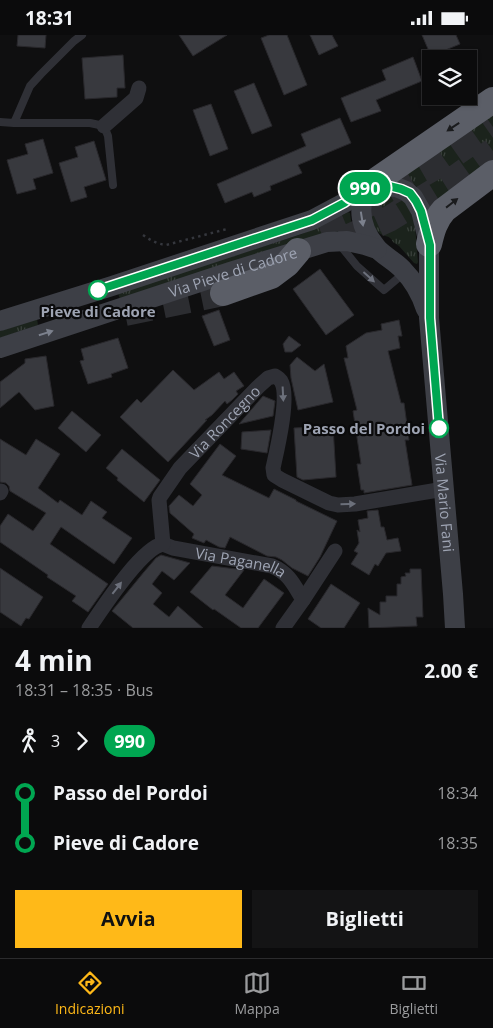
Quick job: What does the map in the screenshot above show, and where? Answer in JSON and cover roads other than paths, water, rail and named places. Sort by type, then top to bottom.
[{"type":"highway","points":[[369,185],[493,100]]},
{"type":"highway","points":[[430,256],[435,224],[444,209],[493,173]]},
{"type":"highway","points":[[222,293],[271,277],[287,264],[298,251]]},
{"type":"street","points":[[104,126],[136,98],[139,88]]},
{"type":"street","points":[[369,185],[385,185],[401,189],[413,197],[421,211],[430,256],[430,318],[419,291],[405,272],[377,249],[366,232],[361,211],[362,200],[369,185]]},
{"type":"street","name":"Via Pieve di Cadore","points":[[0,321],[312,220],[344,203],[369,185]]},
{"type":"street","name":"Via Pieve di Cadore","points":[[0,348],[230,271],[327,243],[338,241],[355,242],[377,249]]},
{"type":"street","points":[[405,272],[411,276],[417,277],[422,275],[430,256]]},
{"type":"street","points":[[84,294],[92,317]]},
{"type":"street","name":"Via Mario Fani","points":[[430,318],[455,628]]},
{"type":"street","name":"Via Roncegno","points":[[163,544],[160,497],[180,468],[266,379],[273,376],[280,380],[284,393],[284,414],[273,470],[276,477],[329,503],[338,505],[355,504],[444,489]]},
{"type":"street","points":[[89,628],[130,571],[150,551],[163,544]]},
{"type":"street","name":"Via Paganella","points":[[163,544],[173,548],[272,566],[288,577],[303,600]]},
{"type":"street","points":[[283,628],[335,551]]},
{"type":"lane","points":[[14,123],[30,86],[82,35]]},
{"type":"lane","points":[[0,122],[90,123],[104,126],[108,136],[113,185]]},
{"type":"lane","points":[[338,241],[357,266],[384,290],[405,272]]},
{"type":"tunnel","points":[[318,225],[373,202],[440,164],[493,127]]},
{"type":"tunnel","points":[[342,240],[389,219],[451,181],[493,151]]},
{"type":"tunnel","points":[[125,313],[223,293]]},
{"type":"place","name":"Pieve di Cadore","points":[[98,290]]},
{"type":"place","name":"Passo del Pordoi","points":[[439,428]]}]
